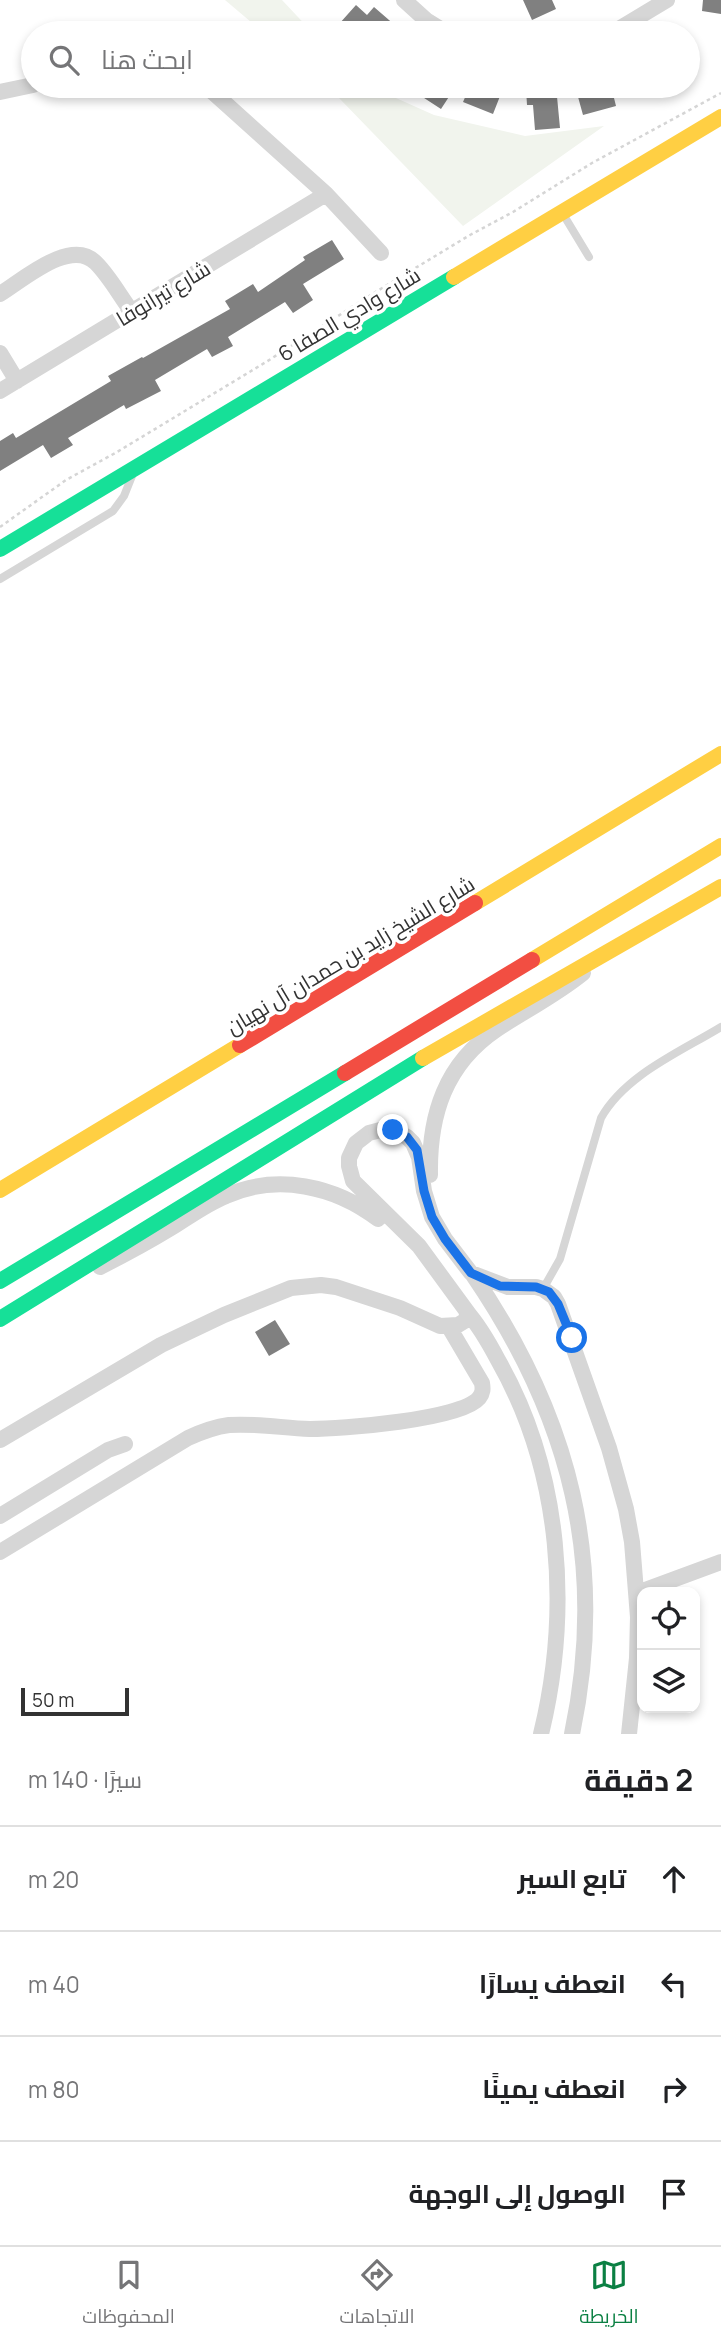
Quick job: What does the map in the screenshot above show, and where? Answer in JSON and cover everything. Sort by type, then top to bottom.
[{"type":"main road","name":"شارع وادي الصفا 6","points":[[0,549],[721,117]]},
{"type":"main road","name":"شارع الشيخ زايد بن حمدان آل نهيان","points":[[0,1190],[721,754]]},
{"type":"main road","points":[[0,1281],[721,846]]},
{"type":"main road","points":[[0,1319],[399,1072],[600,953],[721,887]]},
{"type":"street","points":[[404,0],[428,21]]},
{"type":"street","points":[[632,21],[667,0]]},
{"type":"street","points":[[0,92],[21,88]]},
{"type":"street","points":[[219,98],[326,194],[381,253]]},
{"type":"street","name":"شارع تيرانوفا","points":[[0,391],[326,194]]},
{"type":"street","points":[[0,294],[60,257],[76,253],[97,264],[132,312]]},
{"type":"street","points":[[0,353],[17,381]]},
{"type":"street","points":[[600,953],[585,971],[568,985],[482,1041],[459,1065],[442,1094],[432,1126],[432,1189],[443,1220],[471,1273],[508,1287],[543,1289],[554,1297],[558,1304],[609,1448],[626,1509],[637,1593]]},
{"type":"street","points":[[541,1734],[553,1674],[558,1616],[555,1552],[545,1479],[525,1416],[506,1374],[471,1317],[419,1246],[353,1181],[349,1158],[362,1137],[369,1133],[384,1129],[400,1133],[413,1143],[419,1157],[424,1191],[432,1217],[495,1307],[530,1370],[557,1438],[582,1543],[585,1598],[582,1674],[572,1734]]},
{"type":"street","points":[[49,1288],[122,1256],[229,1194],[264,1186],[299,1185],[333,1193],[379,1219],[471,1317]]},
{"type":"street","points":[[0,1440],[161,1345],[291,1288],[336,1287],[400,1308],[440,1326],[458,1325],[471,1317]]},
{"type":"street","points":[[0,1552],[188,1438],[208,1430],[229,1425],[311,1429],[371,1425],[437,1415],[471,1404],[482,1393],[482,1383],[449,1327]]},
{"type":"street","points":[[0,1516],[108,1450],[125,1444]]},
{"type":"street","points":[[653,1587],[721,1562]]},
{"type":"street","points":[[629,1734],[637,1650]]},
{"type":"lane","points":[[562,211],[589,257]]},
{"type":"lane","points":[[0,579],[113,511],[124,496],[135,467]]},
{"type":"lane","points":[[543,1289],[560,1259],[598,1127],[610,1103],[622,1089],[636,1079],[721,1027]]},
{"type":"path","points":[[0,527],[66,480],[256,369],[470,235],[592,163],[721,93]]},
{"type":"shaded area","points":[[225,0],[282,0],[302,21],[250,21]]},
{"type":"shaded area","points":[[339,98],[396,98],[434,115],[525,136],[604,126],[463,226]]},
{"type":"building","points":[[523,0],[552,0],[556,9],[532,20]]},
{"type":"building","points":[[703,0],[721,0],[721,14],[702,11]]},
{"type":"building","points":[[356,5],[367,15],[374,7],[390,21],[342,21]]},
{"type":"building","points":[[424,98],[448,98],[441,109]]},
{"type":"building","points":[[465,98],[499,98],[493,114],[463,102]]},
{"type":"building","points":[[527,98],[557,98],[560,128],[535,130],[533,105],[527,105]]},
{"type":"building","points":[[578,98],[614,98],[616,106],[583,115]]},
{"type":"building","points":[[332,240],[344,259],[303,284],[313,300],[293,313],[285,302],[228,337],[233,346],[212,357],[207,349],[155,380],[161,391],[126,409],[124,405],[68,438],[73,445],[51,458],[43,445],[0,471],[0,441],[13,433],[16,438],[111,381],[108,376],[230,309],[225,301],[253,284],[258,292],[305,260],[303,257]]},
{"type":"building","points":[[275,1320],[290,1344],[269,1356],[255,1332]]},
{"type":"traffic: fast","points":[[0,549],[454,277]]},
{"type":"traffic: fast","points":[[0,1319],[423,1058]]},
{"type":"traffic: fast","points":[[0,1281],[345,1073]]},
{"type":"traffic: slow","points":[[454,277],[721,117]]},
{"type":"traffic: slow","points":[[475,903],[721,754]]},
{"type":"traffic: slow","points":[[532,960],[721,846]]},
{"type":"traffic: slow","points":[[423,1058],[721,887]]},
{"type":"traffic: slow","points":[[0,1190],[240,1045]]},
{"type":"traffic: jam","points":[[240,1045],[475,903]]},
{"type":"traffic: jam","points":[[345,1073],[532,960]]},
{"type":"route","points":[[393,1130],[407,1137],[417,1150],[424,1191],[432,1217],[471,1273],[500,1286],[536,1287],[549,1292],[558,1304],[572,1338]]}]
